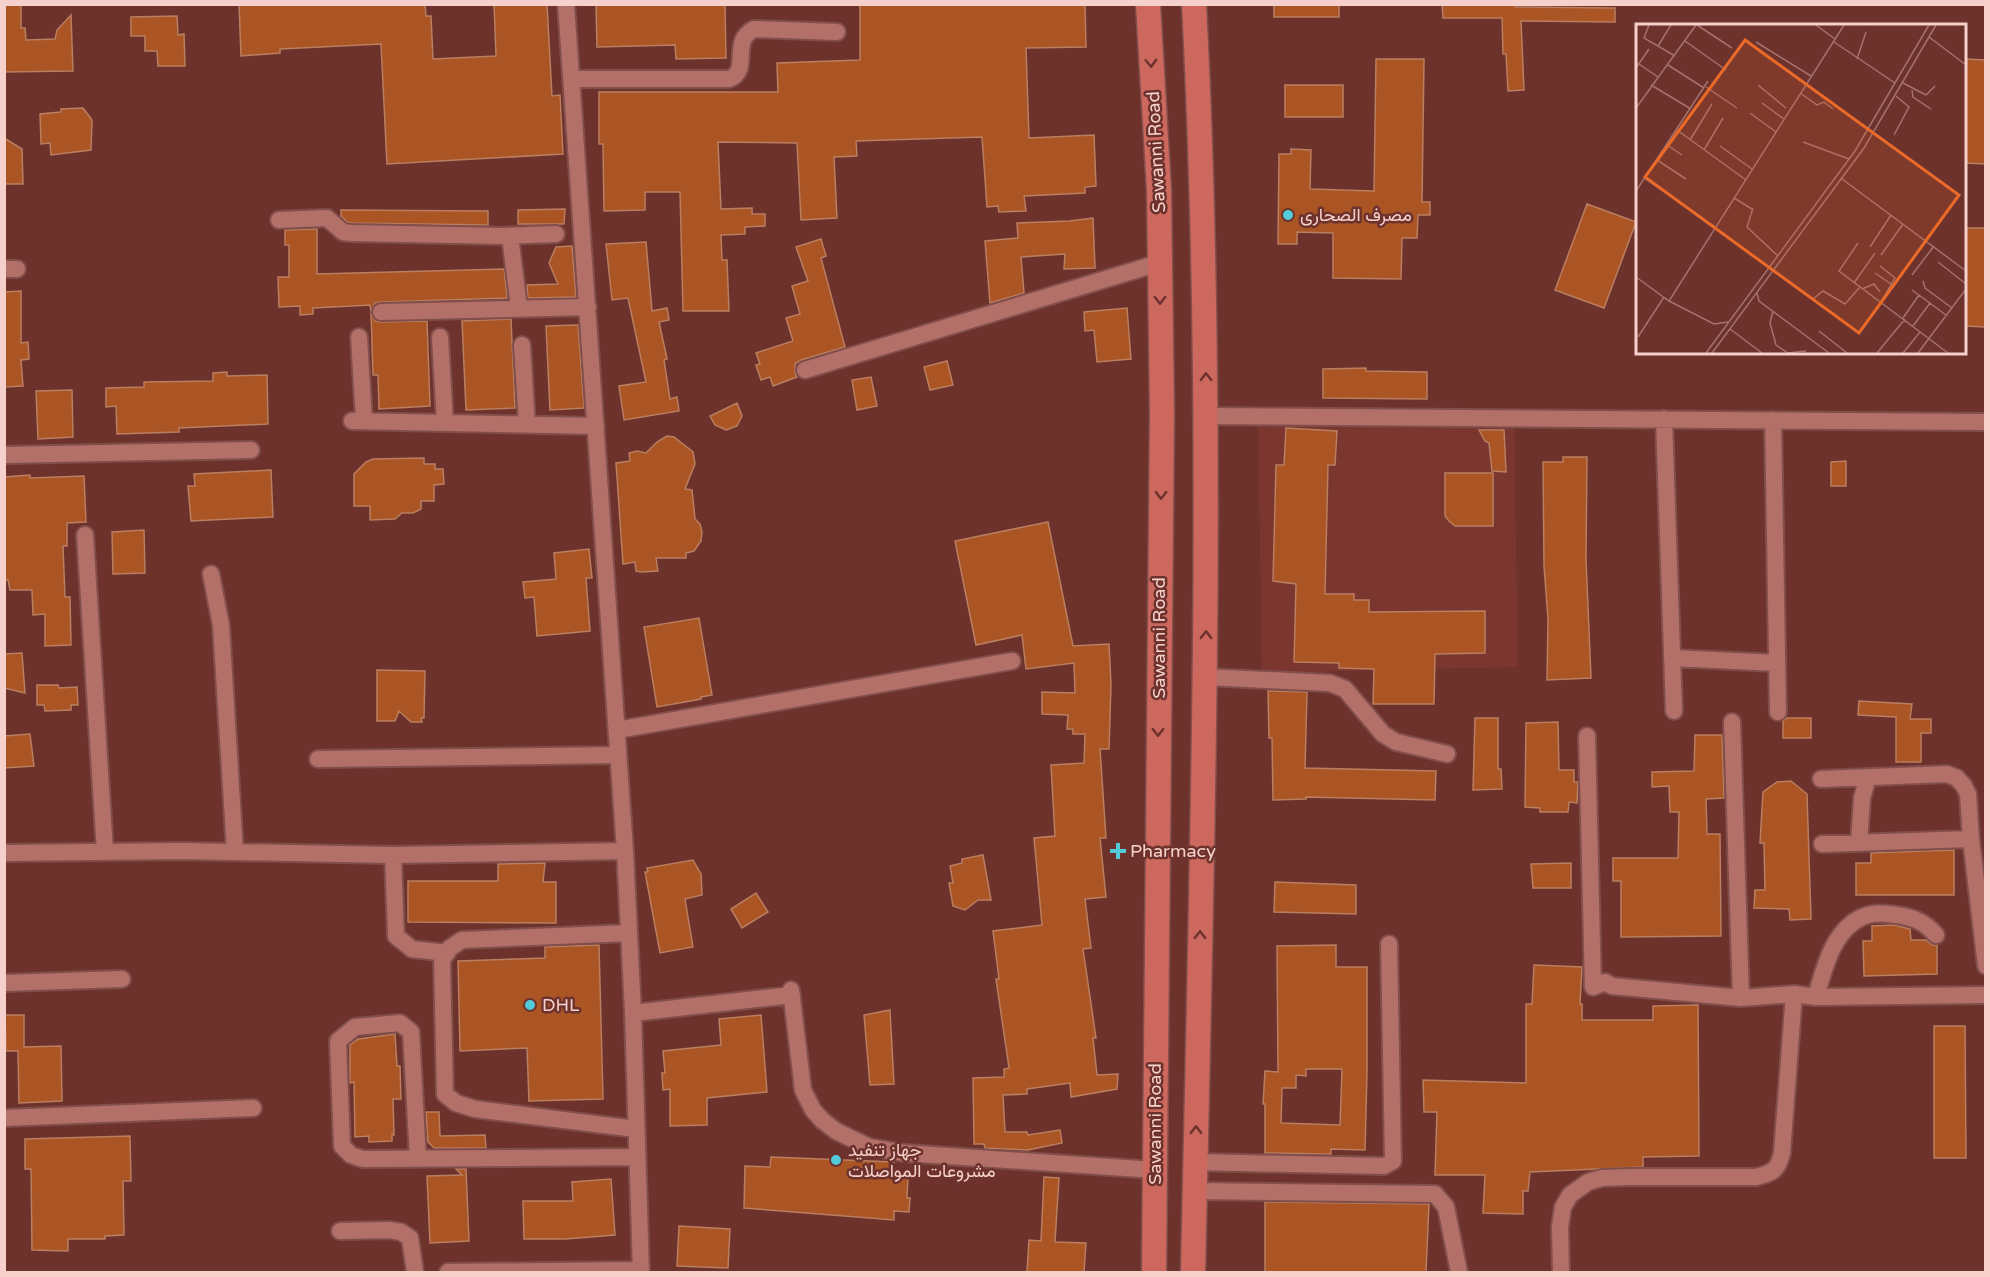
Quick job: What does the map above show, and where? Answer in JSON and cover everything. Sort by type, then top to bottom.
[{"type":"highway","name":"Sawanni Road","points":[[1148,4],[1159,190],[1162,413],[1154,1272]]},
{"type":"highway","points":[[1193,1272],[1205,677],[1206,416],[1201,136],[1194,4]]},
{"type":"street","points":[[448,1272],[641,1271],[633,1013],[625,851],[566,4]]},
{"type":"street","points":[[572,79],[729,79],[735,77],[739,70],[742,40],[747,32],[754,29],[837,32]]},
{"type":"street","points":[[279,220],[327,218],[344,232],[351,233],[510,236],[556,234]]},
{"type":"street","points":[[510,236],[519,308]]},
{"type":"street","points":[[805,370],[1159,263]]},
{"type":"street","points":[[381,312],[588,307]]},
{"type":"street","points":[[359,337],[358,421],[596,426]]},
{"type":"street","points":[[440,337],[445,423]]},
{"type":"street","points":[[522,345],[527,425]]},
{"type":"street","points":[[1206,416],[1986,422]]},
{"type":"street","points":[[1664,419],[1674,711]]},
{"type":"street","points":[[1773,420],[1778,712]]},
{"type":"street","points":[[4,455],[251,450]]},
{"type":"street","points":[[85,535],[105,852]]},
{"type":"street","points":[[211,574],[221,625],[235,852]]},
{"type":"street","points":[[1672,658],[1777,663]]},
{"type":"street","points":[[617,730],[1012,661]]},
{"type":"street","points":[[1205,677],[1330,683],[1345,689],[1383,734],[1396,742],[1447,754]]},
{"type":"street","points":[[1732,722],[1741,998]]},
{"type":"street","points":[[1587,736],[1593,987],[1605,982],[1612,986],[1741,998],[1794,994],[1816,997],[1986,995]]},
{"type":"street","points":[[318,759],[618,754]]},
{"type":"street","points":[[1821,779],[1947,774],[1957,778],[1968,794],[1986,966]]},
{"type":"street","points":[[1858,843],[1868,777]]},
{"type":"street","points":[[1822,844],[1971,839]]},
{"type":"street","points":[[4,853],[235,852],[393,855],[625,851]]},
{"type":"street","points":[[393,855],[396,936],[412,949],[447,953]]},
{"type":"street","points":[[1816,997],[1827,960],[1836,943],[1844,932],[1867,915],[1878,914],[1916,919],[1924,923],[1936,935]]},
{"type":"street","points":[[629,933],[462,939],[450,948],[442,960],[445,1094],[456,1103],[475,1109],[636,1129]]},
{"type":"street","points":[[1195,1162],[1384,1166],[1393,1161],[1389,944]]},
{"type":"street","points":[[4,983],[122,979]]},
{"type":"street","points":[[633,1013],[792,992],[803,1090],[813,1110],[836,1131],[869,1147],[904,1153],[1155,1170]]},
{"type":"street","points":[[1561,1272],[1560,1227],[1563,1208],[1570,1195],[1588,1182],[1602,1178],[1629,1177],[1756,1177],[1769,1174],[1779,1165],[1782,1153],[1794,994]]},
{"type":"street","points":[[418,1159],[411,1032],[399,1023],[355,1027],[338,1041],[342,1146],[351,1155],[363,1159],[418,1159],[637,1157]]},
{"type":"street","points":[[4,1118],[253,1108]]},
{"type":"street","points":[[1195,1191],[1435,1194],[1446,1207],[1460,1272]]},
{"type":"street","points":[[340,1231],[401,1232],[410,1238],[415,1272]]},
{"type":"shaded area","points":[[1514,420],[1518,667],[1262,673],[1258,426]]},
{"type":"building","points":[[4,4],[21,4],[21,28],[25,28],[26,40],[55,39],[57,30],[71,15],[73,71],[4,72]]},
{"type":"building","points":[[239,4],[425,4],[426,16],[431,16],[433,59],[496,56],[494,4],[547,4],[552,96],[560,95],[563,154],[387,164],[381,44],[280,49],[280,53],[241,56]]},
{"type":"building","points":[[596,4],[725,4],[726,58],[676,59],[675,45],[597,47]]},
{"type":"building","points":[[860,4],[1085,4],[1086,47],[1026,48],[1029,138],[1094,135],[1096,186],[1085,187],[1085,193],[1024,196],[1026,211],[999,212],[998,206],[987,207],[982,137],[856,141],[857,156],[834,157],[837,218],[801,220],[797,143],[718,142],[721,209],[752,208],[752,214],[765,214],[765,226],[745,227],[745,234],[721,235],[722,260],[727,260],[729,311],[683,311],[680,192],[645,192],[645,210],[604,211],[603,144],[599,144],[599,92],[778,92],[777,63],[860,60]]},
{"type":"building","points":[[1274,4],[1339,4],[1339,17],[1274,17]]},
{"type":"building","points":[[1442,4],[1615,8],[1615,22],[1521,21],[1524,90],[1508,91],[1506,54],[1503,54],[1502,18],[1443,18]]},
{"type":"building","points":[[177,16],[178,35],[184,34],[185,66],[158,66],[157,51],[145,51],[145,36],[131,36],[131,17]]},
{"type":"building","points":[[1376,59],[1424,59],[1422,202],[1430,202],[1430,215],[1418,215],[1417,238],[1402,238],[1401,279],[1333,278],[1333,233],[1297,232],[1297,244],[1278,244],[1279,154],[1291,154],[1291,149],[1311,150],[1310,189],[1374,191]]},
{"type":"building","points":[[1966,59],[1986,60],[1986,164],[1966,163]]},
{"type":"building","points":[[1285,85],[1343,85],[1343,117],[1285,117]]},
{"type":"building","points":[[83,108],[92,120],[91,150],[51,155],[50,143],[41,144],[40,114],[61,112],[61,109]]},
{"type":"building","points":[[4,138],[22,149],[23,184],[4,184]]},
{"type":"building","points":[[1587,204],[1636,222],[1604,308],[1555,290]]},
{"type":"building","points":[[565,209],[564,224],[518,224],[518,210]]},
{"type":"building","points":[[341,210],[488,211],[488,225],[352,223],[347,222],[341,216]]},
{"type":"building","points":[[1093,218],[1095,268],[1064,269],[1065,254],[1021,257],[1024,293],[990,303],[985,241],[1018,238],[1017,223]]},
{"type":"building","points":[[1966,228],[1986,228],[1986,327],[1966,326]]},
{"type":"building","points":[[317,229],[317,274],[504,269],[507,298],[381,302],[375,303],[371,311],[370,305],[313,308],[313,314],[300,315],[300,306],[279,307],[278,277],[289,277],[289,245],[285,245],[285,230]]},
{"type":"building","points":[[821,239],[826,256],[821,258],[845,347],[801,360],[795,364],[797,377],[773,386],[770,377],[761,380],[756,365],[760,364],[756,353],[793,341],[786,318],[800,314],[792,286],[808,281],[796,247]]},
{"type":"building","points":[[646,242],[652,311],[667,308],[669,320],[659,322],[667,359],[664,360],[670,399],[677,397],[679,411],[624,420],[619,386],[646,382],[628,298],[612,300],[606,244]]},
{"type":"building","points":[[572,246],[576,297],[528,298],[527,285],[558,284],[549,263],[556,247]]},
{"type":"building","points":[[21,291],[21,343],[28,342],[29,359],[21,360],[23,386],[4,387],[4,292]]},
{"type":"building","points":[[1127,308],[1131,359],[1097,362],[1094,330],[1085,331],[1084,312]]},
{"type":"building","points":[[371,313],[375,321],[381,322],[427,321],[430,406],[379,409],[378,375],[373,375]]},
{"type":"building","points":[[511,319],[515,408],[466,410],[462,321]]},
{"type":"building","points":[[578,325],[584,408],[550,410],[546,326]]},
{"type":"building","points":[[947,361],[953,385],[930,390],[924,367]]},
{"type":"building","points":[[1366,368],[1366,371],[1427,372],[1427,399],[1323,398],[1323,369]]},
{"type":"building","points":[[227,372],[227,376],[267,375],[268,424],[179,428],[179,432],[117,434],[116,406],[106,407],[106,388],[144,387],[144,382],[213,381],[213,373]]},
{"type":"building","points":[[871,377],[877,406],[857,410],[852,380]]},
{"type":"building","points":[[72,390],[73,437],[38,439],[36,391]]},
{"type":"building","points":[[737,403],[742,416],[737,426],[726,430],[715,425],[710,416]]},
{"type":"building","points":[[1286,428],[1337,431],[1335,465],[1328,465],[1325,594],[1354,594],[1354,600],[1369,600],[1369,612],[1485,611],[1485,653],[1435,654],[1434,704],[1373,704],[1374,669],[1339,668],[1339,663],[1294,662],[1296,584],[1273,581],[1276,465],[1284,465]]},
{"type":"building","points":[[1479,430],[1504,430],[1506,472],[1492,471],[1489,443],[1485,441]]},
{"type":"building","points":[[667,436],[674,437],[693,452],[695,464],[685,489],[692,490],[695,519],[700,524],[702,532],[701,541],[694,551],[686,553],[686,558],[656,558],[658,571],[636,571],[635,562],[623,564],[616,463],[630,461],[629,453],[637,451],[646,453]]},
{"type":"building","points":[[1563,457],[1587,457],[1586,559],[1591,678],[1547,680],[1548,619],[1544,566],[1543,462],[1563,462]]},
{"type":"building","points":[[424,458],[424,464],[435,464],[435,469],[443,469],[444,484],[434,485],[434,501],[421,501],[421,509],[413,513],[402,513],[395,519],[370,520],[370,506],[354,506],[354,474],[366,462],[373,459]]},
{"type":"building","points":[[1846,461],[1846,486],[1831,486],[1831,462]]},
{"type":"building","points":[[271,470],[273,517],[191,521],[188,486],[195,486],[194,474]]},
{"type":"building","points":[[1445,473],[1493,473],[1493,526],[1455,526],[1449,521],[1445,516]]},
{"type":"building","points":[[30,475],[30,478],[84,476],[86,522],[67,523],[67,546],[63,546],[65,597],[70,597],[71,645],[45,646],[45,614],[33,615],[32,590],[10,590],[8,580],[4,580],[4,477]]},
{"type":"building","points":[[1048,522],[1073,646],[1109,644],[1111,685],[1109,749],[1100,749],[1106,838],[1100,838],[1106,897],[1085,899],[1091,948],[1083,949],[1096,1038],[1093,1038],[1097,1075],[1118,1074],[1117,1089],[1071,1097],[1070,1083],[1027,1089],[1027,1094],[1003,1095],[1005,1132],[1027,1132],[1028,1135],[1060,1130],[1062,1143],[1028,1150],[985,1148],[984,1144],[974,1144],[973,1078],[1004,1077],[1004,1069],[1009,1068],[996,979],[999,979],[993,931],[1042,925],[1034,838],[1055,836],[1051,765],[1084,763],[1085,734],[1073,734],[1073,729],[1067,729],[1068,715],[1042,714],[1042,692],[1075,693],[1074,663],[1026,669],[1022,635],[976,645],[955,541]]},
{"type":"building","points":[[144,530],[145,573],[113,574],[112,532]]},
{"type":"building","points":[[589,549],[592,578],[586,578],[590,631],[537,636],[534,597],[525,598],[523,582],[556,579],[554,553]]},
{"type":"building","points":[[699,618],[712,695],[657,707],[644,627]]},
{"type":"building","points":[[22,653],[25,693],[4,688],[4,654]]},
{"type":"building","points":[[377,670],[425,671],[422,722],[411,722],[399,711],[395,721],[377,721]]},
{"type":"building","points":[[37,685],[58,685],[59,688],[77,687],[78,705],[71,705],[71,710],[45,711],[44,705],[37,705]]},
{"type":"building","points":[[1268,691],[1307,692],[1305,768],[1436,771],[1435,800],[1306,797],[1306,799],[1273,800],[1272,738],[1269,738]]},
{"type":"building","points":[[1859,701],[1912,704],[1910,719],[1931,719],[1931,733],[1921,733],[1921,762],[1896,762],[1896,717],[1858,715]]},
{"type":"building","points":[[1475,718],[1498,718],[1498,769],[1501,769],[1502,789],[1473,790]]},
{"type":"building","points":[[1787,718],[1811,718],[1811,738],[1783,738],[1783,721]]},
{"type":"building","points":[[1558,722],[1559,770],[1574,770],[1574,782],[1578,782],[1577,803],[1569,802],[1568,812],[1540,812],[1540,808],[1525,807],[1526,723]]},
{"type":"building","points":[[30,734],[34,766],[4,768],[4,736]]},
{"type":"building","points":[[1695,735],[1722,735],[1724,798],[1706,799],[1707,834],[1720,834],[1721,936],[1621,937],[1621,881],[1613,881],[1613,858],[1678,858],[1679,812],[1670,812],[1669,786],[1652,787],[1652,772],[1694,771]]},
{"type":"building","points":[[1791,781],[1807,794],[1811,919],[1790,920],[1789,909],[1754,908],[1755,890],[1765,890],[1764,843],[1760,843],[1763,792],[1777,782]]},
{"type":"building","points":[[1954,850],[1954,895],[1856,895],[1856,863],[1871,863],[1871,853]]},
{"type":"building","points":[[983,855],[991,900],[978,900],[965,910],[953,906],[949,883],[953,883],[950,866],[962,863],[962,859]]},
{"type":"building","points":[[693,860],[701,874],[702,895],[685,899],[693,947],[660,953],[645,872],[648,872],[647,868]]},
{"type":"building","points":[[545,863],[543,882],[556,882],[556,923],[408,922],[408,881],[498,881],[498,864]]},
{"type":"building","points":[[1571,863],[1571,888],[1533,888],[1531,864]]},
{"type":"building","points":[[1275,882],[1356,885],[1356,914],[1274,912]]},
{"type":"building","points":[[756,893],[768,912],[742,928],[731,909]]},
{"type":"building","points":[[1894,925],[1910,929],[1911,940],[1926,940],[1932,945],[1937,945],[1937,974],[1864,976],[1863,941],[1872,941],[1872,926]]},
{"type":"building","name":"DHL","points":[[599,945],[603,1099],[529,1101],[527,1048],[460,1051],[458,961],[545,958],[545,947]]},
{"type":"building","points":[[1336,945],[1336,967],[1367,967],[1365,1150],[1331,1149],[1331,1154],[1265,1153],[1265,1104],[1263,1104],[1265,1071],[1278,1072],[1277,946]],"holes":[[[1306,1069],[1342,1069],[1340,1125],[1281,1123],[1282,1088],[1296,1088],[1296,1075],[1306,1076]]]},
{"type":"building","points":[[1534,965],[1582,967],[1580,1004],[1582,1004],[1582,1020],[1653,1020],[1653,1006],[1698,1005],[1699,1156],[1643,1157],[1643,1167],[1530,1172],[1528,1191],[1523,1191],[1523,1214],[1483,1213],[1485,1175],[1435,1175],[1437,1112],[1424,1112],[1423,1080],[1526,1083],[1526,1004],[1532,1004]]},
{"type":"building","points":[[890,1010],[894,1084],[870,1085],[864,1015]]},
{"type":"building","points":[[5,1015],[24,1015],[24,1047],[61,1046],[62,1101],[19,1103],[18,1051],[6,1051]]},
{"type":"building","points":[[761,1015],[767,1092],[707,1098],[707,1125],[670,1126],[670,1089],[663,1090],[662,1073],[665,1073],[663,1051],[721,1045],[719,1019]]},
{"type":"building","points":[[1934,1026],[1965,1026],[1966,1158],[1934,1158]]},
{"type":"building","points":[[395,1034],[397,1066],[400,1066],[401,1099],[393,1099],[394,1135],[392,1134],[392,1141],[369,1142],[369,1136],[355,1137],[354,1082],[350,1083],[350,1045],[358,1039]]},
{"type":"building","points":[[426,1112],[439,1112],[440,1136],[485,1135],[486,1148],[434,1148],[428,1142]]},
{"type":"building","points":[[130,1136],[131,1181],[123,1181],[124,1235],[105,1236],[105,1239],[68,1239],[68,1251],[32,1250],[31,1169],[25,1169],[25,1139]]},
{"type":"building","points":[[771,1157],[894,1162],[894,1169],[900,1170],[900,1176],[908,1177],[909,1212],[894,1211],[894,1220],[744,1208],[745,1166],[770,1167]]},
{"type":"building","points":[[456,1169],[466,1169],[469,1241],[430,1243],[427,1176],[462,1175]]},
{"type":"building","points":[[1044,1177],[1059,1178],[1055,1242],[1086,1243],[1084,1272],[1027,1272],[1029,1240],[1041,1241]]},
{"type":"building","points":[[611,1179],[615,1235],[565,1239],[524,1239],[523,1201],[573,1201],[572,1182]]},
{"type":"building","points":[[1265,1202],[1429,1204],[1426,1272],[1265,1272]]},
{"type":"building","points":[[679,1226],[730,1229],[728,1268],[677,1266]]},
{"type":"place","name":"مصرف الصحارى","points":[[1288,215]]},
{"type":"place","name":"Pharmacy","points":[[1118,851]]},
{"type":"place","name":"DHL","points":[[530,1005]]},
{"type":"place","name":"جهاز تنفيد مشروعات المواصلات","points":[[836,1160]]}]
